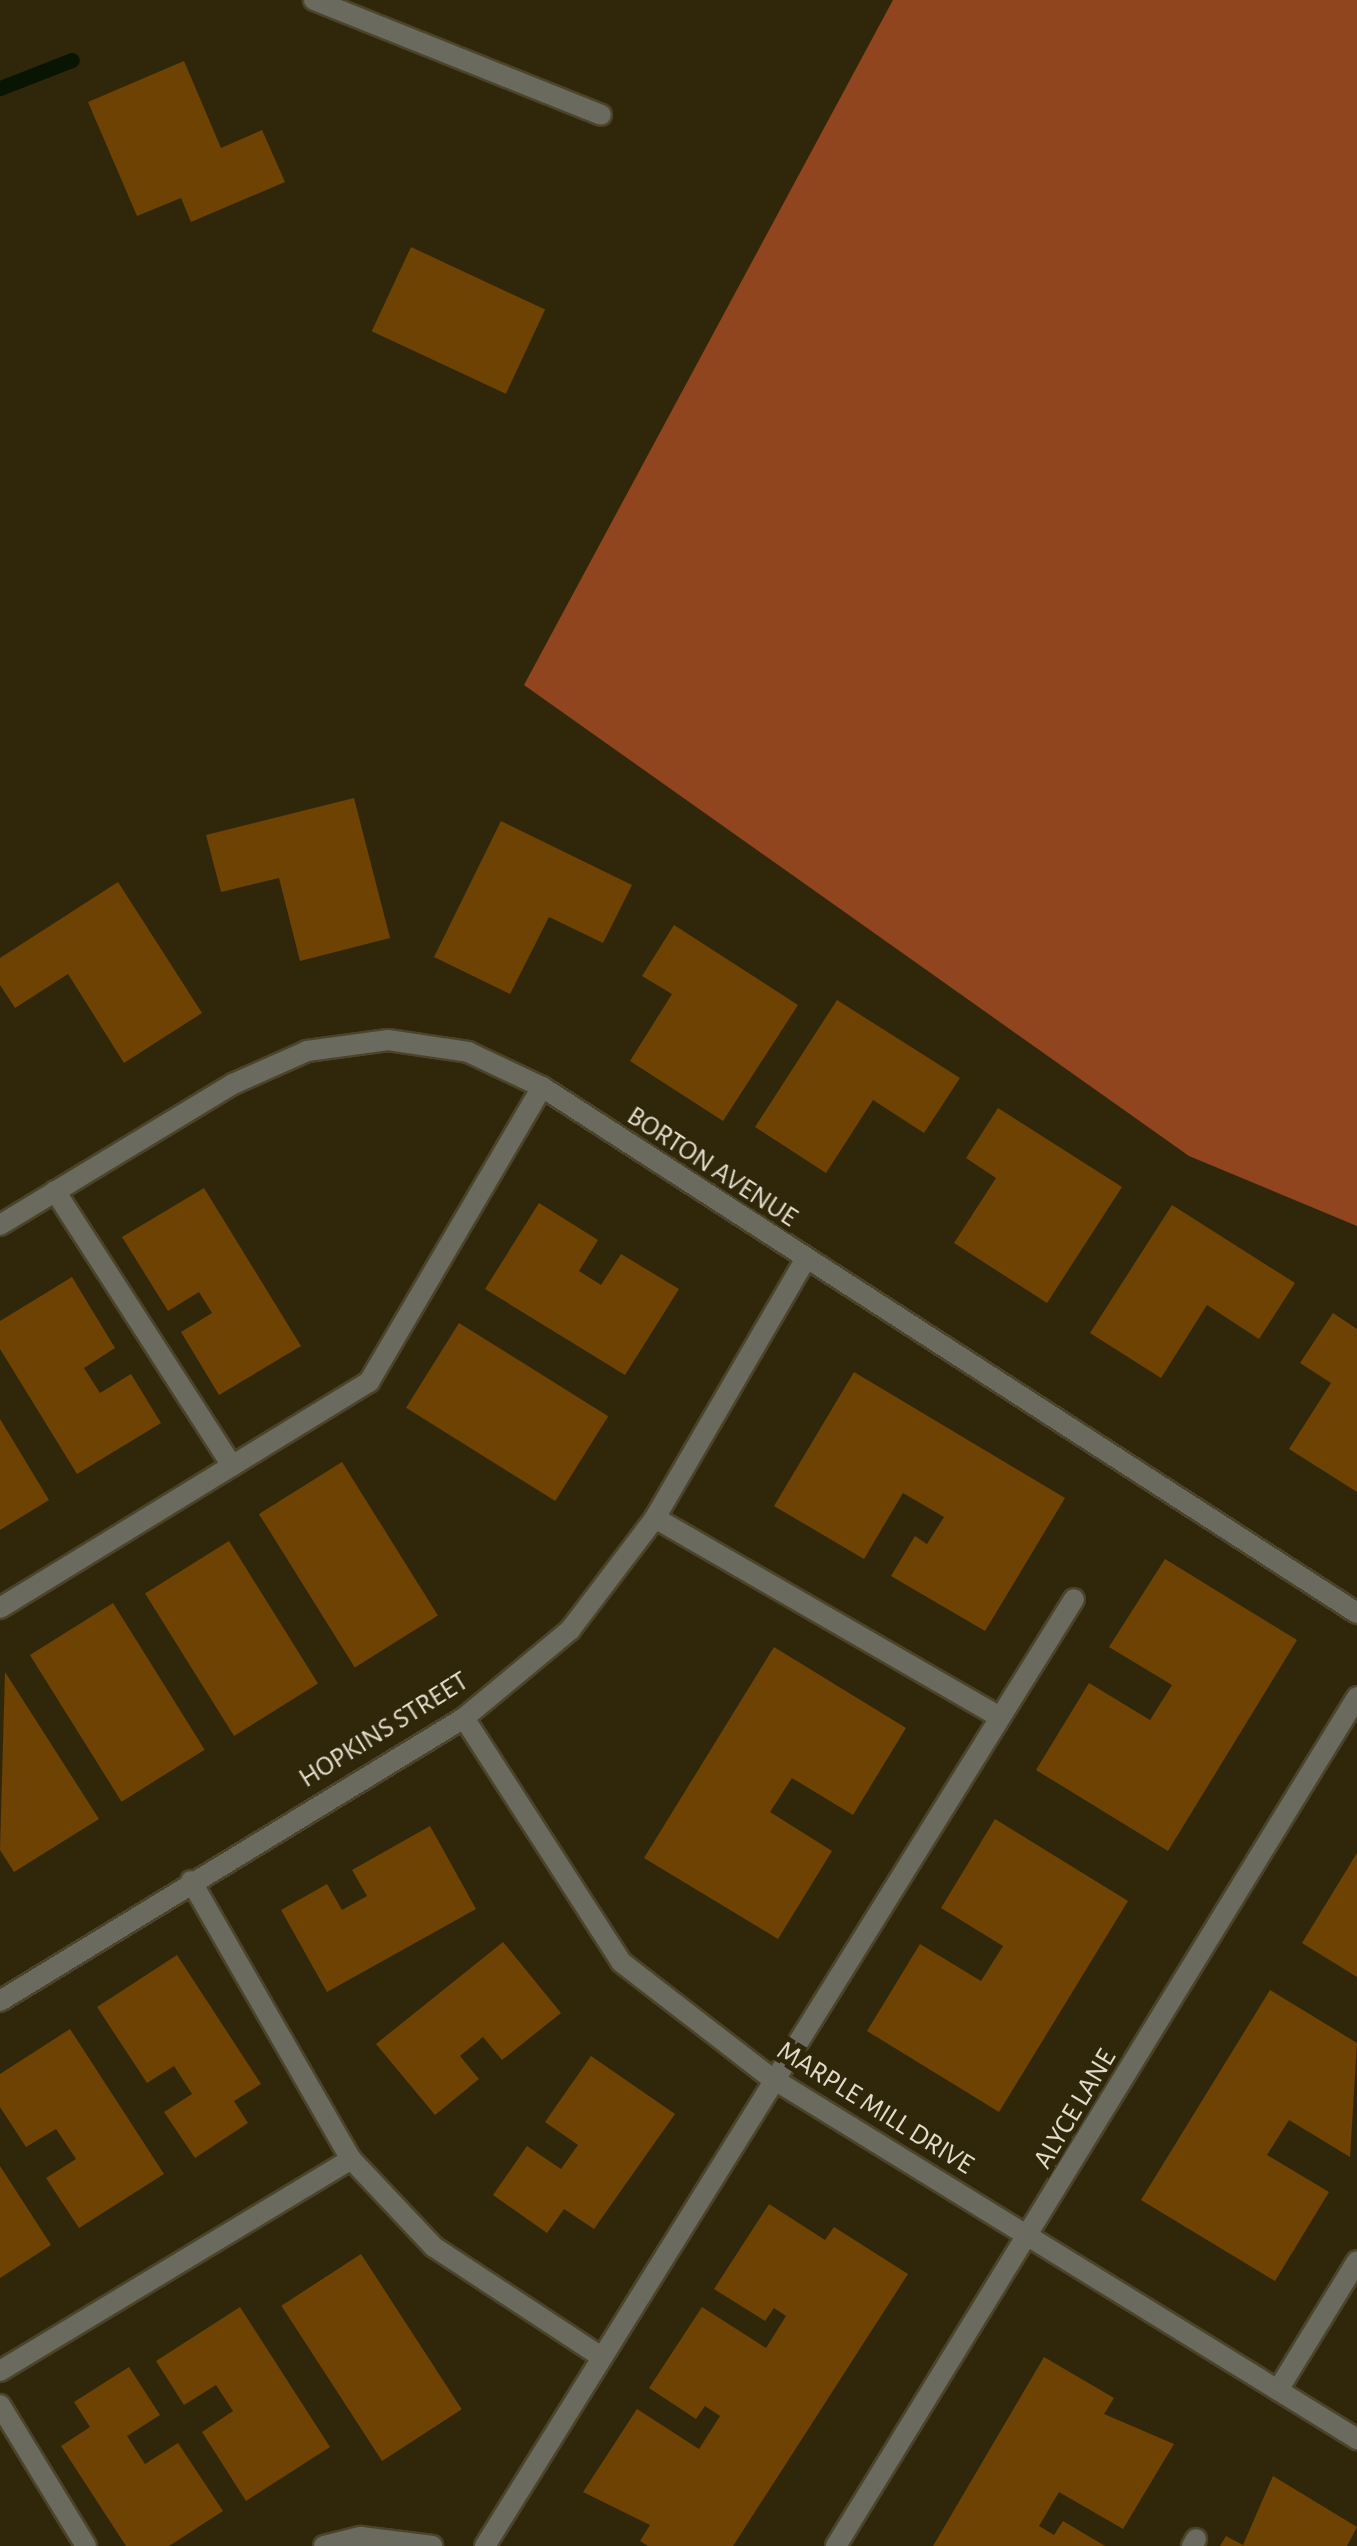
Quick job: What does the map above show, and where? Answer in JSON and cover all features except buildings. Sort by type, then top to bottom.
[{"type":"street","points":[[314,0],[601,115]]},
{"type":"street","name":"BORTON AVENUE","points":[[0,1225],[232,1084],[307,1051],[388,1040],[452,1050],[542,1087],[1357,1614]]},
{"type":"street","points":[[0,1608],[368,1382],[542,1087]]},
{"type":"street","points":[[55,1191],[232,1466]]},
{"type":"street","name":"HOPKINS STREET","points":[[0,2001],[191,1880],[464,1718],[570,1630],[655,1518],[805,1260]]},
{"type":"street","points":[[655,1518],[999,1717]]},
{"type":"street","points":[[485,2546],[770,2078],[1074,1600]]},
{"type":"street","name":"ALYCE LANE","points":[[836,2546],[1357,1697]]},
{"type":"street","name":"MARPLE MILL DRIVE","points":[[464,1718],[621,1962],[770,2078],[1357,2439]]},
{"type":"street","points":[[191,1880],[352,2159],[434,2247],[600,2356]]},
{"type":"street","points":[[0,2370],[352,2159]]},
{"type":"street","points":[[1278,2390],[1357,2260]]},
{"type":"street","points":[[0,2406],[86,2546]]},
{"type":"street","points":[[324,2546],[361,2537],[432,2546]]},
{"type":"shaded area","points":[[893,0],[1357,0],[1357,1226],[1189,1156],[524,685]]},
{"type":"waterway","points":[[0,88],[72,60]]}]
